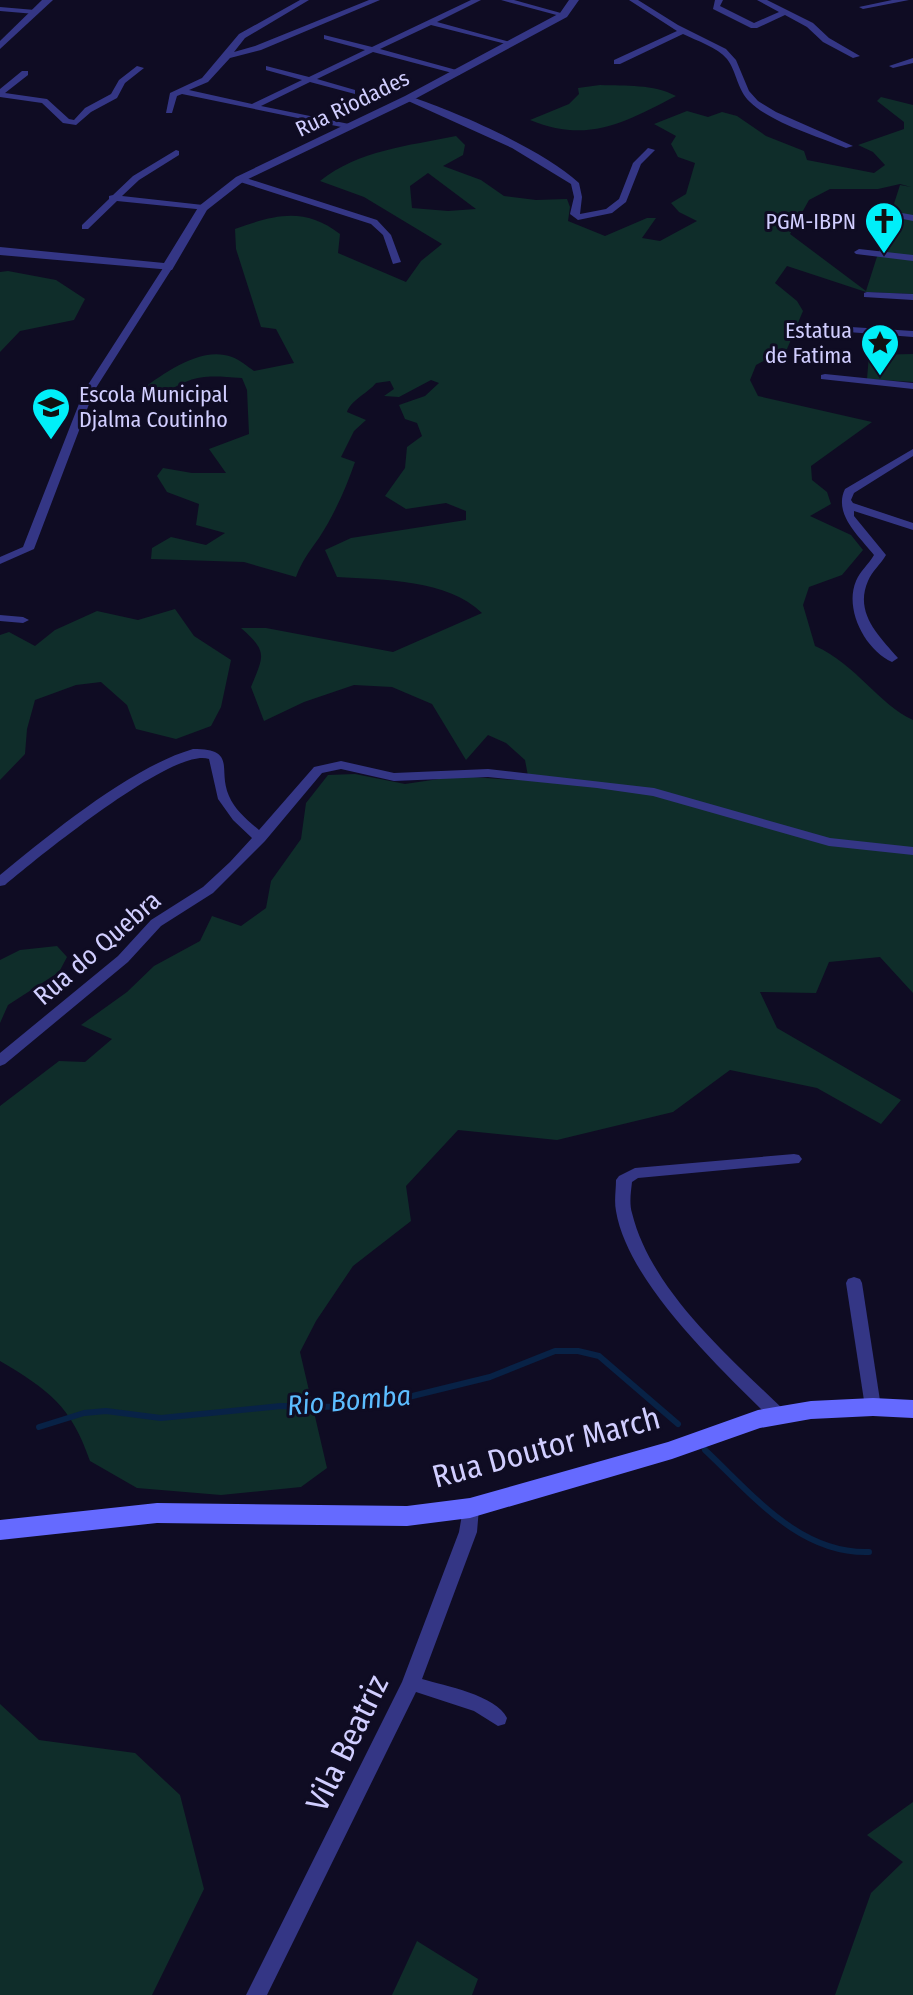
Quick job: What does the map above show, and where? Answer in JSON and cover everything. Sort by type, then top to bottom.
[{"type":"main road","name":"Rua Doutor March","points":[[0,1530],[157,1513],[407,1516],[470,1508],[589,1471],[672,1450],[778,1415],[873,1407],[913,1409]]},
{"type":"street","points":[[0,46],[5,37],[48,0]]},
{"type":"street","points":[[169,111],[173,95],[211,75],[242,36],[305,0]]},
{"type":"street","points":[[227,56],[258,48],[376,0]]},
{"type":"street","points":[[254,106],[305,79],[477,0]]},
{"type":"street","points":[[505,0],[564,15]]},
{"type":"street","name":"Rua Riodades","points":[[168,267],[203,208],[240,179],[457,73],[564,15],[574,0]]},
{"type":"street","points":[[633,0],[684,31],[708,41],[732,60],[745,92],[755,103],[773,114],[849,146]]},
{"type":"street","points":[[719,0],[716,7],[754,26],[785,12]]},
{"type":"street","points":[[761,0],[810,25],[835,46],[856,56]]},
{"type":"street","points":[[863,7],[905,0]]},
{"type":"street","points":[[0,9],[35,12]]},
{"type":"street","points":[[428,22],[510,43]]},
{"type":"street","points":[[617,62],[684,31]]},
{"type":"street","points":[[327,37],[457,73]]},
{"type":"street","points":[[893,66],[913,60]]},
{"type":"street","points":[[0,94],[44,101],[66,121],[76,123],[88,110],[114,96],[122,82],[140,68]]},
{"type":"street","points":[[269,68],[352,92]]},
{"type":"street","points":[[0,94],[25,73]]},
{"type":"street","points":[[179,91],[351,127]]},
{"type":"street","points":[[409,98],[516,144],[545,161],[575,183],[578,197],[574,214],[578,217],[609,211],[623,200],[637,163],[651,150]]},
{"type":"street","points":[[85,227],[136,178],[176,153]]},
{"type":"street","points":[[240,179],[374,222],[384,229],[391,240],[396,262]]},
{"type":"street","points":[[112,198],[203,208]]},
{"type":"street","points":[[891,214],[913,218]]},
{"type":"street","points":[[0,251],[168,267],[89,391],[28,549],[0,561]]},
{"type":"street","points":[[859,252],[913,258]]},
{"type":"street","points":[[867,295],[913,297]]},
{"type":"street","points":[[851,330],[913,334]]},
{"type":"street","points":[[825,377],[913,386]]},
{"type":"street","points":[[892,658],[869,636],[861,622],[858,596],[862,579],[880,555],[849,516],[846,496],[849,491],[913,452]]},
{"type":"street","points":[[848,505],[913,527]]},
{"type":"street","points":[[0,618],[23,620]]},
{"type":"street","points":[[0,882],[105,802],[175,759],[203,751],[215,757],[220,789],[226,803],[260,838]]},
{"type":"street","name":"Rua do Quebra","points":[[0,1061],[123,959],[156,923],[208,890],[260,838],[318,770],[326,766],[341,765],[394,777],[464,773],[654,792],[805,837],[913,851]]},
{"type":"street","points":[[778,1415],[690,1328],[650,1270],[624,1215],[622,1187],[624,1180],[635,1173],[794,1159]]},
{"type":"street","points":[[854,1283],[873,1407]]},
{"type":"street","name":"Vila Beatriz","points":[[256,1995],[411,1683],[468,1532],[470,1508]]},
{"type":"street","points":[[411,1683],[480,1705],[498,1718]]},
{"type":"green space","points":[[600,85],[649,88],[676,96],[623,121],[589,130],[551,127],[530,120],[569,104],[579,94],[578,88]]},
{"type":"green space","points":[[881,97],[913,105],[913,294],[866,292],[787,266],[775,283],[797,301],[803,311],[787,349],[756,365],[750,380],[758,396],[872,422],[811,466],[812,480],[827,492],[831,504],[810,516],[851,535],[863,550],[842,575],[809,587],[803,605],[815,646],[843,663],[900,713],[913,720],[913,993],[880,957],[829,962],[816,993],[760,992],[777,1028],[901,1100],[881,1124],[817,1088],[730,1070],[673,1112],[557,1140],[458,1130],[406,1186],[411,1221],[353,1266],[316,1321],[300,1352],[327,1468],[301,1487],[221,1495],[137,1488],[90,1461],[75,1426],[56,1401],[0,1361],[0,1106],[59,1061],[85,1062],[112,1039],[81,1025],[127,992],[154,966],[200,941],[212,916],[241,926],[266,908],[271,881],[301,839],[306,803],[328,775],[355,774],[405,784],[459,776],[514,780],[528,776],[525,760],[506,743],[488,735],[466,760],[432,704],[392,687],[354,685],[304,702],[264,721],[251,687],[261,654],[256,643],[241,628],[266,628],[393,652],[482,613],[468,602],[433,587],[337,577],[325,550],[351,538],[466,520],[466,511],[446,503],[406,509],[385,496],[405,468],[407,447],[422,436],[417,423],[405,419],[399,405],[425,396],[439,383],[431,380],[399,397],[384,396],[394,389],[390,381],[376,383],[349,408],[347,412],[366,420],[354,431],[341,457],[355,462],[335,511],[296,577],[244,562],[151,559],[152,548],[171,537],[206,545],[225,533],[196,525],[199,504],[167,492],[157,476],[163,468],[192,473],[226,473],[209,449],[249,434],[247,390],[242,378],[208,377],[190,380],[159,397],[138,392],[182,364],[207,355],[232,357],[254,371],[294,363],[276,329],[261,327],[236,249],[235,229],[276,217],[314,219],[340,234],[338,253],[406,282],[421,261],[442,244],[364,197],[320,181],[351,162],[402,146],[456,136],[465,145],[463,155],[443,166],[481,180],[504,196],[536,200],[567,199],[570,207],[568,221],[605,236],[647,218],[656,218],[642,238],[660,241],[697,221],[679,212],[671,203],[686,194],[695,163],[678,157],[671,144],[676,136],[654,124],[687,111],[708,117],[722,112],[737,116],[766,136],[804,151],[807,160],[874,173],[885,165],[873,152],[858,145],[904,129],[904,122],[877,101]],"holes":[[[428,173],[476,209],[448,211],[412,208],[410,186]],[[900,184],[911,187],[900,185],[866,291],[790,234],[809,200],[830,189],[878,189]]]},
{"type":"green space","points":[[0,272],[56,280],[85,299],[74,320],[20,331],[0,352]]},
{"type":"green space","points":[[913,354],[913,382],[867,379],[869,355]]},
{"type":"green space","points":[[175,609],[194,636],[231,660],[221,707],[211,726],[176,739],[136,729],[127,705],[101,682],[76,685],[35,700],[27,729],[25,754],[0,780],[0,635],[9,632],[35,646],[55,630],[97,611],[138,620]]},
{"type":"green space","points":[[57,946],[67,957],[59,972],[8,1005],[0,1023],[0,960],[20,950]]},
{"type":"green space","points":[[0,1704],[39,1740],[135,1753],[180,1795],[204,1889],[152,1995],[0,1995]]},
{"type":"green space","points":[[913,1802],[913,1995],[835,1995],[871,1893],[903,1862],[867,1835]]},
{"type":"green space","points":[[417,1941],[478,1979],[472,1995],[392,1995]]},
{"type":"waterway","name":"Rio Bomba","points":[[39,1427],[84,1413],[106,1411],[161,1418],[281,1406],[344,1407],[388,1402],[490,1377],[555,1351],[578,1351],[599,1356],[678,1424]]},
{"type":"waterway","name":"Rio Bomba","points":[[705,1450],[759,1502],[799,1532],[820,1543],[844,1550],[869,1552]]},
{"type":"place","name":"PGM-IBPN","points":[[884,255]]},
{"type":"place","name":"Estatua de Fatima","points":[[880,377]]},
{"type":"place","name":"Escola Municipal Djalma Coutinho","points":[[51,441]]}]
